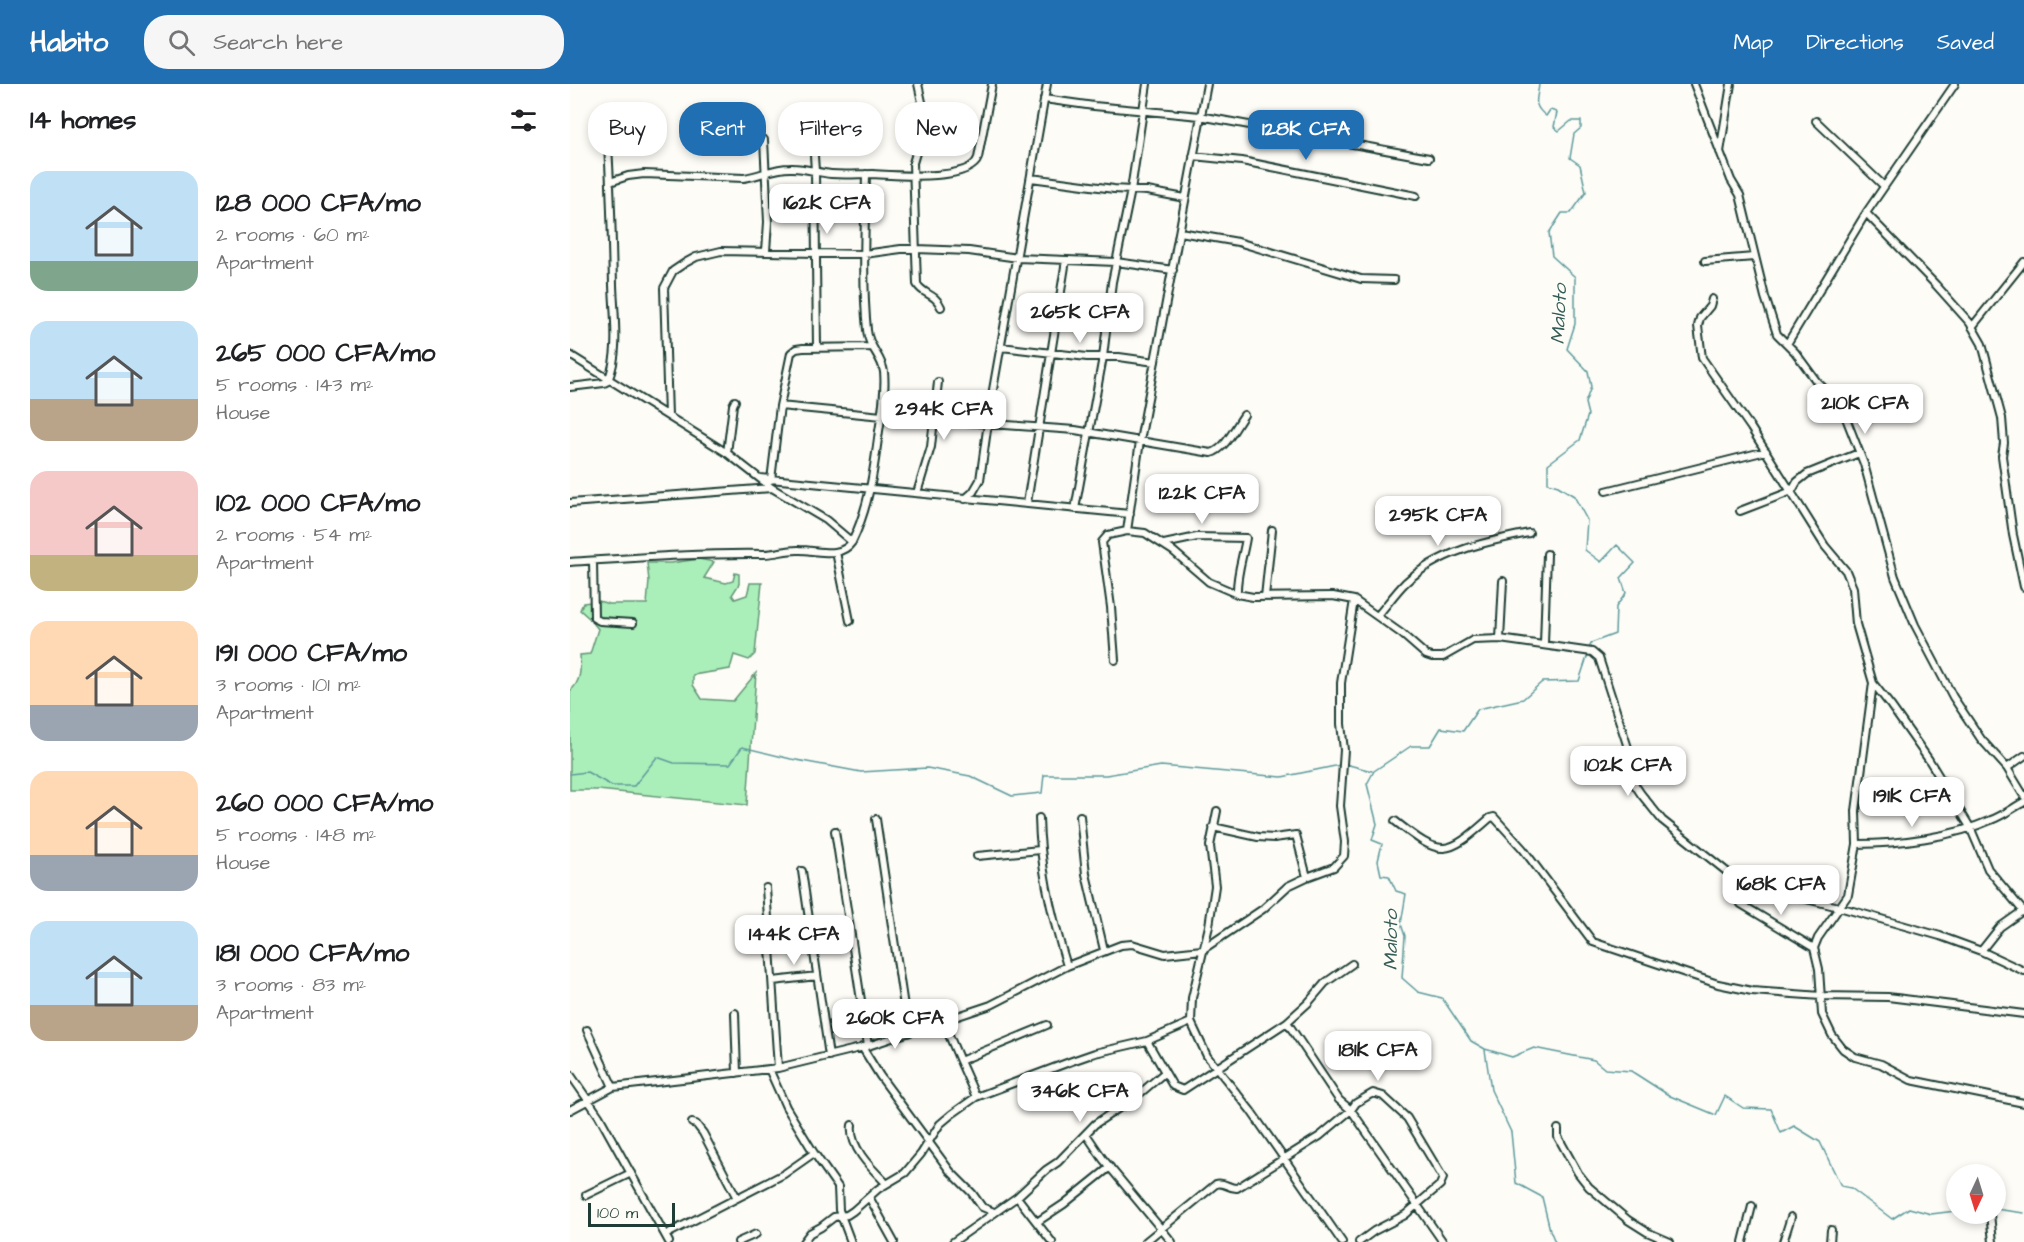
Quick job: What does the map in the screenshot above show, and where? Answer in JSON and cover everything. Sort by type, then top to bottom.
[{"type":"street","points":[[918,84],[922,102]]},
{"type":"street","points":[[610,182],[644,174],[687,177],[754,177],[766,172],[790,168],[829,174],[913,176],[951,173],[977,163],[992,84]]},
{"type":"street","points":[[965,499],[977,487],[1047,84]]},
{"type":"street","points":[[1075,508],[1103,357],[1116,262],[1131,190],[1147,84]]},
{"type":"street","points":[[1127,531],[1140,441],[1207,84]]},
{"type":"street","points":[[1694,84],[1731,180],[1740,195],[1754,257],[1777,334],[1816,382],[1837,400],[1864,464],[1895,577],[1915,625],[1953,697],[1981,739],[2007,768],[2024,796]]},
{"type":"street","points":[[1720,153],[1731,84]]},
{"type":"street","points":[[1787,344],[1866,213],[1954,84]]},
{"type":"street","points":[[1044,99],[1200,116],[1429,158]]},
{"type":"street","points":[[1816,122],[1884,186]]},
{"type":"street","points":[[608,381],[615,352],[609,156]]},
{"type":"street","points":[[765,156],[768,222],[766,251]]},
{"type":"street","points":[[814,156],[817,347]]},
{"type":"street","points":[[916,156],[913,176],[917,284],[922,290],[934,296],[941,307]]},
{"type":"street","points":[[1193,156],[1242,160],[1416,196]]},
{"type":"street","points":[[570,562],[746,553],[774,554],[796,550],[836,552],[845,550],[852,542],[871,490],[882,416],[884,374],[880,359],[871,346],[867,332],[864,254],[866,174]]},
{"type":"street","points":[[754,177],[765,183]]},
{"type":"street","points":[[1030,178],[1147,191],[1185,198]]},
{"type":"street","points":[[1866,213],[1936,285],[1972,327],[1982,344],[2002,418],[2004,443],[2002,456],[2013,536],[2024,587]]},
{"type":"street","points":[[1180,232],[1238,242],[1361,279],[1394,280]]},
{"type":"street","points":[[1744,256],[1752,247]]},
{"type":"street","points":[[668,416],[664,288],[673,271],[702,256],[721,251],[864,254],[916,249],[969,251],[1018,258],[1116,262],[1173,270]]},
{"type":"street","points":[[1705,261],[1744,256],[1754,257]]},
{"type":"street","points":[[1027,503],[1065,260]]},
{"type":"street","points":[[1972,327],[2024,262]]},
{"type":"street","points":[[1712,299],[1710,306],[1700,318],[1698,326],[1702,358],[1792,491],[1825,546],[1846,571],[1853,588],[1856,624],[1872,683],[1856,811],[1857,844],[1848,895],[1818,938],[1814,948],[1819,969],[1822,1014],[1832,1035],[1843,1049],[1855,1057],[1881,1064],[1911,1080],[2024,1103]]},
{"type":"street","points":[[771,480],[780,406],[791,353],[796,349],[817,347],[871,346]]},
{"type":"street","points":[[1001,347],[1155,362]]},
{"type":"street","points":[[570,356],[727,453],[772,488],[815,513],[852,542]]},
{"type":"street","points":[[570,387],[598,385],[608,381]]},
{"type":"street","points":[[917,493],[931,447],[938,382]]},
{"type":"street","points":[[727,453],[735,401]]},
{"type":"street","points":[[780,406],[1089,432],[1205,452],[1216,452],[1244,415]]},
{"type":"street","points":[[1606,491],[1766,452]]},
{"type":"street","points":[[1740,512],[1792,491],[1797,482],[1807,474],[1859,453]]},
{"type":"street","points":[[759,478],[1130,514]]},
{"type":"street","points":[[570,503],[772,488]]},
{"type":"street","points":[[1265,597],[1272,530]]},
{"type":"street","points":[[1115,660],[1111,607],[1102,542],[1108,535],[1127,531],[1145,533],[1164,544],[1209,582],[1237,594],[1265,597],[1333,596],[1354,600],[1378,615],[1420,651],[1432,657],[1443,657],[1473,640],[1500,639],[1592,652],[1599,658],[1613,700],[1631,757],[1635,785],[1662,820],[1741,884],[1839,907],[1940,936],[1981,951],[2024,971]]},
{"type":"street","points":[[1378,615],[1406,582],[1438,560],[1481,544],[1529,533]]},
{"type":"street","points":[[1164,544],[1197,537],[1246,538],[1242,564],[1237,576],[1237,594]]},
{"type":"street","points":[[836,552],[850,621]]},
{"type":"street","points":[[1544,644],[1547,554]]},
{"type":"street","points":[[593,561],[594,618],[600,621],[633,623]]},
{"type":"street","points":[[1500,639],[1503,581]]},
{"type":"street","points":[[570,1110],[613,1087],[778,1068],[865,1046],[1000,1001],[1067,966],[1121,945],[1132,944],[1165,954],[1202,950],[1263,909],[1288,886],[1334,867],[1344,856],[1345,842],[1340,806],[1344,750],[1341,724],[1341,683],[1354,600]]},
{"type":"street","points":[[1872,683],[1929,760],[1970,827],[1988,869],[2024,911],[2000,927],[1981,951]]},
{"type":"street","points":[[2007,768],[2024,756]]},
{"type":"street","points":[[1857,844],[1888,844],[1939,835],[1990,821],[2024,802]]},
{"type":"street","points":[[1217,811],[1210,858],[1215,886],[1209,926],[1192,998],[1191,1022],[1200,1043],[1217,1069],[1284,1158],[1342,1242]]},
{"type":"street","points":[[1080,816],[1086,874],[1104,950]]},
{"type":"street","points":[[1395,821],[1426,845],[1442,848],[1463,842],[1494,817],[1533,863],[1593,942],[1718,984],[1752,991],[1821,996],[1888,997],[2024,1014]]},
{"type":"street","points":[[1039,818],[1040,850],[1067,966]]},
{"type":"street","points":[[876,819],[908,1033]]},
{"type":"street","points":[[1213,827],[1258,837],[1274,838],[1296,835],[1307,877]]},
{"type":"street","points":[[835,831],[865,1046],[880,1077],[959,1182],[972,1193],[982,1207],[994,1212]]},
{"type":"street","points":[[977,856],[1040,850]]},
{"type":"street","points":[[802,871],[829,1056]]},
{"type":"street","points":[[1741,884],[1738,889],[1741,904],[1814,948]]},
{"type":"street","points":[[766,888],[778,1068]]},
{"type":"street","points":[[1147,1041],[1173,1086],[1183,1090],[1287,1022],[1308,1004],[1325,983],[1352,964]]},
{"type":"street","points":[[773,981],[818,976]]},
{"type":"street","points":[[735,1012],[737,1073]]},
{"type":"street","points":[[943,1021],[976,1097]]},
{"type":"street","points":[[802,1242],[810,1233],[834,1217],[853,1211],[886,1183],[905,1173],[940,1124],[976,1097],[1095,1053],[1147,1041],[1191,1022]]},
{"type":"street","points":[[1287,1022],[1339,1100],[1351,1110],[1443,1242]]},
{"type":"street","points":[[960,1061],[1047,1024]]},
{"type":"street","points":[[587,1030],[613,1087]]},
{"type":"street","points":[[769,1069],[786,1107],[838,1187],[841,1216],[851,1242]]},
{"type":"street","points":[[953,1242],[1017,1197],[1058,1162],[1095,1124],[1146,1089],[1165,1072]]},
{"type":"street","points":[[570,1074],[588,1099],[669,1242]]},
{"type":"street","points":[[1145,1242],[1216,1184],[1221,1183],[1237,1188],[1320,1136],[1356,1103],[1373,1092],[1383,1096],[1407,1118],[1443,1178],[1440,1185],[1417,1206],[1359,1242]]},
{"type":"street","points":[[692,1123],[696,1124],[703,1133],[737,1198]]},
{"type":"street","points":[[852,1125],[851,1132],[855,1144],[886,1183]]},
{"type":"street","points":[[1558,1129],[1558,1137],[1578,1173],[1589,1186],[1628,1220],[1647,1232],[1670,1242]]},
{"type":"street","points":[[1086,1134],[1172,1242]]},
{"type":"street","points":[[666,1235],[784,1174],[814,1153]]},
{"type":"street","points":[[1037,1222],[1064,1204],[1110,1167]]},
{"type":"street","points":[[586,1195],[631,1173]]},
{"type":"street","points":[[869,1197],[894,1242]]},
{"type":"street","points":[[1017,1197],[1052,1242]]},
{"type":"street","points":[[1743,1242],[1752,1206]]},
{"type":"street","points":[[1783,1242],[1791,1217]]},
{"type":"street","points":[[1991,1224],[1993,1242]]},
{"type":"street","points":[[1830,1242],[1832,1230]]},
{"type":"street","points":[[1647,1232],[1651,1242]]},
{"type":"street","points":[[738,1242],[756,1234]]},
{"type":"green space","points":[[699,559],[714,562],[704,578],[726,583],[733,581],[735,573],[739,574],[739,584],[732,595],[735,599],[747,595],[750,583],[762,583],[755,654],[749,660],[734,655],[730,669],[693,675],[693,685],[702,699],[733,701],[756,673],[747,805],[598,790],[570,790],[570,691],[578,679],[580,655],[590,654],[598,629],[580,610],[583,603],[599,601],[609,604],[647,604],[649,581],[647,563],[671,563]]},
{"type":"waterway","name":"Maloto","points":[[1539,84],[1538,108],[1546,116],[1550,110],[1557,112],[1554,127],[1559,131],[1571,121],[1581,121],[1581,128],[1574,134],[1570,158],[1580,165],[1586,192],[1571,213],[1562,213],[1549,233],[1552,256],[1575,277],[1575,324],[1567,349],[1588,371],[1591,387],[1585,403],[1588,415],[1580,440],[1548,464],[1548,483],[1574,496],[1587,520],[1585,550],[1601,562],[1617,545],[1635,563],[1621,578],[1626,593],[1616,607],[1615,634],[1591,643],[1589,649]]},
{"type":"waterway","name":"Maloto","points":[[1588,654],[1579,681],[1542,682],[1523,699],[1478,709],[1463,731],[1441,728],[1430,746],[1411,746],[1374,771],[1367,784],[1377,824],[1372,840],[1382,844],[1378,861],[1381,875],[1389,876],[1396,891],[1406,894],[1401,924],[1405,936],[1402,978],[1418,992],[1442,998],[1471,1041],[1485,1049],[1512,1057],[1534,1048],[1594,1060],[1605,1069],[1631,1071],[1670,1096],[1716,1115],[1725,1096],[1743,1108],[1771,1109],[1781,1133],[1794,1126],[1820,1142],[1841,1186],[1851,1188],[1892,1219],[1909,1208],[1931,1214],[1946,1212]]},
{"type":"waterway","points":[[570,774],[587,772],[612,786],[634,786],[657,757],[674,763],[730,764],[742,747],[861,772],[927,768],[970,776],[1012,796],[1042,793],[1044,775],[1106,775],[1161,766],[1282,777],[1340,765]]},
{"type":"waterway","points":[[1345,764],[1372,771]]},
{"type":"waterway","points":[[1485,1050],[1491,1090],[1511,1132],[1516,1183],[1542,1197],[1555,1242]]},
{"type":"waterway","points":[[2006,1211],[2024,1213]]}]
